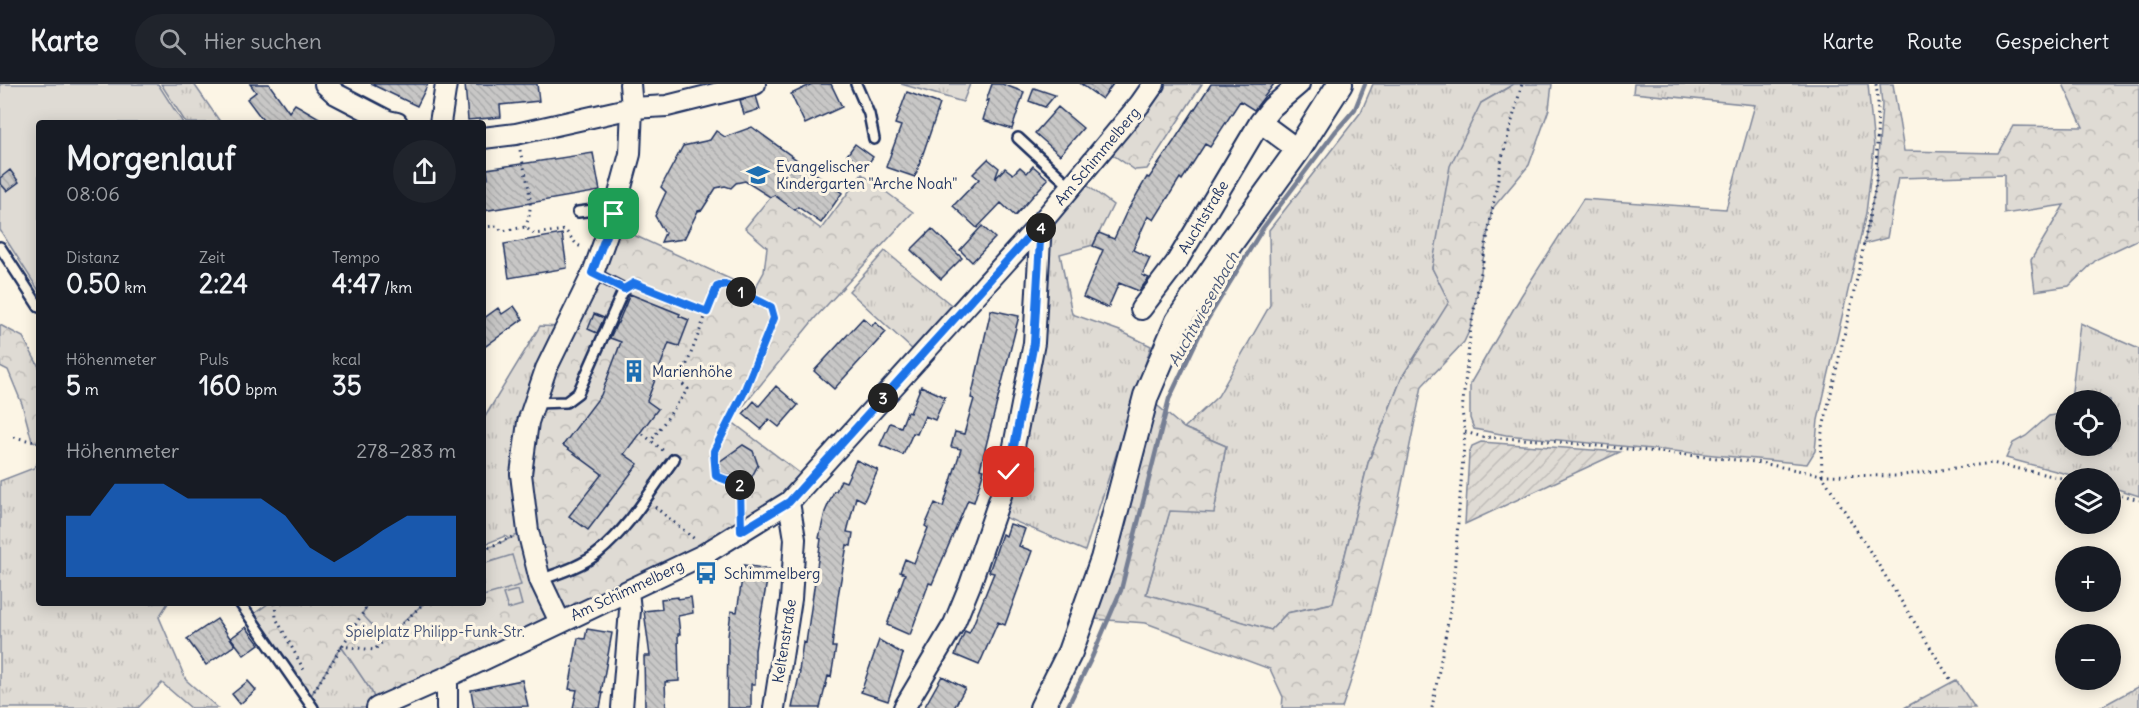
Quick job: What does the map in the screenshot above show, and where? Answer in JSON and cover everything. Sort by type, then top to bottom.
[{"type":"street","points":[[325,84],[336,94],[386,120]]},
{"type":"street","points":[[440,120],[446,84]]},
{"type":"street","points":[[560,622],[540,580],[528,531],[521,474],[528,422],[546,369],[596,264],[614,214],[630,154],[632,108],[630,84]]},
{"type":"street","points":[[486,138],[516,134],[632,108],[667,106],[755,84]]},
{"type":"street","name":"Am Schimmelberg","points":[[377,708],[447,677],[709,551],[789,502],[1041,223],[1154,84]]},
{"type":"street","name":"Auchtstraße","points":[[1141,309],[1176,263],[1260,122],[1272,107],[1299,84]]},
{"type":"street","points":[[1042,708],[1070,652],[1103,559],[1146,396],[1178,321],[1298,150],[1340,84]]},
{"type":"street","points":[[1260,122],[1298,150]]},
{"type":"street","points":[[904,708],[954,624],[1009,472],[1034,343],[1041,223]]},
{"type":"street","name":"Keltenstraße","points":[[774,708],[791,599],[795,539],[789,502]]},
{"type":"street","points":[[622,708],[630,610],[628,591]]},
{"type":"street","points":[[447,677],[447,708]]},
{"type":"lane","points":[[856,84],[869,114],[874,139]]},
{"type":"lane","points":[[1140,104],[1143,84]]},
{"type":"lane","points":[[1018,138],[1071,186]]},
{"type":"lane","points":[[578,212],[594,210],[614,214]]},
{"type":"lane","points":[[0,248],[36,302]]},
{"type":"lane","points":[[535,403],[566,402],[578,393],[624,289],[596,264]]},
{"type":"lane","points":[[540,580],[568,570],[598,553],[626,524],[674,459]]},
{"type":"lane","points":[[242,606],[310,704]]},
{"type":"path","points":[[1432,708],[1452,600],[1465,432],[1463,400],[1471,327],[1500,162],[1522,84]]},
{"type":"path","points":[[1876,84],[1878,100],[1876,183],[1821,437],[1822,475],[1952,682]]},
{"type":"path","points":[[516,134],[532,205],[525,227]]},
{"type":"path","points":[[486,227],[496,226],[502,231],[525,227],[534,234],[565,230],[596,264]]},
{"type":"path","points":[[624,289],[634,283],[707,312]]},
{"type":"path","points":[[651,441],[688,389],[680,382],[717,287],[725,284],[771,307],[774,318],[744,392],[714,451],[716,476],[740,485],[741,531]]},
{"type":"path","points":[[1465,432],[1483,437],[1539,440],[1756,462],[1822,475],[1896,476],[1992,462],[2055,476]]},
{"type":"path","points":[[643,434],[674,459]]},
{"type":"path","points":[[14,437],[36,442]]},
{"type":"path","points":[[2121,495],[2139,500]]},
{"type":"path","points":[[644,499],[709,551]]},
{"type":"path","points":[[486,549],[528,531]]},
{"type":"path","points":[[275,606],[276,618],[314,690]]},
{"type":"path","points":[[310,704],[314,690],[367,606]]},
{"type":"path","points":[[341,646],[374,650],[421,606]]},
{"type":"green space","points":[[0,84],[158,84],[181,120],[36,120],[36,286],[0,230]]},
{"type":"green space","points":[[161,84],[194,84],[219,120],[184,120]]},
{"type":"green space","points":[[901,84],[970,84],[963,102]]},
{"type":"green space","points":[[1157,84],[1202,84],[1147,169],[1135,170],[1106,150]]},
{"type":"green space","points":[[1373,84],[1514,84],[1481,103],[1432,268],[1450,302],[1402,377],[1368,463],[1333,603],[1287,613],[1271,630],[1146,595],[1170,510],[1214,512],[1226,446],[1184,428],[1218,396],[1270,305],[1269,230],[1361,112]]},
{"type":"green space","points":[[1514,84],[1552,84],[1549,109],[1529,165],[1492,209],[1471,327],[1464,342],[1422,386],[1398,504],[1362,647],[1342,708],[1282,708],[1283,697],[1270,669],[1146,623],[1082,618],[1146,396],[1184,428],[1226,446],[1214,513],[1170,511],[1146,594],[1271,630],[1287,613],[1333,603],[1368,463],[1402,377],[1449,302],[1432,268],[1450,166],[1481,103]]},
{"type":"green space","points":[[1634,84],[1868,84],[1874,147],[1866,213],[1818,420],[1815,451],[1807,464],[1506,435],[1474,429],[1470,418],[1470,384],[1521,296],[1583,199],[1726,209],[1755,105],[1633,93]]},
{"type":"green space","points":[[1880,84],[1893,84],[1904,151],[1998,153],[2013,126],[2083,127],[2063,84],[2139,84],[2139,239],[2097,259],[2069,286],[2035,291],[2031,260],[2064,205],[2004,214],[2004,175],[1898,178],[1887,238],[1864,244],[1876,183],[1882,105]]},
{"type":"green space","points":[[862,174],[913,212],[815,318],[731,421],[806,478],[702,553],[561,618],[543,581],[524,474],[531,422],[614,226],[754,290],[764,272],[767,247],[745,228],[770,197],[775,195],[821,229]]},
{"type":"green space","points":[[1080,180],[1113,205],[1093,245],[1060,254],[1072,314],[1120,331],[1151,346],[1085,551],[1002,516],[1045,223]]},
{"type":"green space","points":[[885,251],[955,308],[915,352],[849,291]]},
{"type":"green space","points":[[2080,323],[2139,349],[2139,496],[2121,490],[2121,468],[2055,468],[2055,471],[2006,458],[2013,443],[2026,436],[2049,416],[2055,415],[2055,456],[2121,456],[2121,390],[2072,390]]},
{"type":"green space","points":[[0,325],[23,337],[36,361],[36,442],[32,441],[22,404],[8,370],[0,366]]},
{"type":"green space","points":[[540,326],[563,327],[525,532],[509,539],[505,536],[486,544],[486,415]]},
{"type":"green space","points":[[1481,442],[1620,452],[1465,524],[1469,454],[1472,446]]},
{"type":"green space","points":[[36,465],[36,606],[166,606],[159,617],[186,680],[218,708],[191,708],[162,683],[138,708],[0,708],[0,481],[34,468]]},
{"type":"green space","name":"Spielplatz Philipp-Funk-Str.","points":[[525,532],[556,620],[377,706],[372,692],[341,646],[310,697],[254,614],[265,606],[367,606],[362,614],[385,639],[421,606],[486,606],[486,549]]},
{"type":"green space","points":[[512,555],[521,585],[486,595],[486,563]]},
{"type":"green space","points":[[518,590],[522,605],[508,609],[503,594]]},
{"type":"green space","points":[[367,606],[421,606],[385,639],[361,614]]},
{"type":"green space","points":[[341,646],[372,692],[377,706],[372,708],[318,708],[310,697]]},
{"type":"green space","points":[[1956,680],[1975,708],[1904,708]]},
{"type":"green space","points":[[2139,686],[2139,708],[2099,708]]},
{"type":"building","points":[[250,84],[269,84],[289,112],[295,104],[323,120],[263,120],[247,99],[256,92]]},
{"type":"building","points":[[371,84],[428,84],[417,106]]},
{"type":"building","points":[[465,84],[537,84],[539,101],[500,105],[501,117],[468,120]]},
{"type":"building","points":[[812,84],[831,84],[842,107],[805,124],[791,94]]},
{"type":"building","points":[[992,84],[1002,84],[1024,92],[1012,129],[983,120]]},
{"type":"building","points":[[1081,84],[1113,84],[1102,99]]},
{"type":"building","points":[[1211,84],[1274,84],[1254,110],[1240,101],[1210,147],[1205,144],[1182,180],[1180,178],[1154,220],[1148,216],[1133,250],[1150,258],[1142,275],[1149,278],[1139,291],[1119,283],[1108,308],[1083,297],[1103,250],[1093,246],[1099,233],[1114,239],[1147,177],[1149,178]]},
{"type":"building","points":[[1034,88],[1055,95],[1045,107],[1029,101]]},
{"type":"building","points":[[907,92],[940,104],[915,177],[886,167],[901,126],[895,124]]},
{"type":"building","points":[[756,96],[760,109],[744,114],[740,100]]},
{"type":"building","points":[[1058,107],[1083,128],[1060,155],[1035,133]]},
{"type":"building","name":"Evangelischer Kindergarten \"Arche Noah\"","points":[[752,127],[842,193],[821,223],[798,207],[795,210],[774,195],[770,197],[745,181],[736,183],[731,188],[725,186],[716,188],[702,210],[698,211],[684,239],[661,242],[665,233],[655,216],[666,192],[661,187],[683,146],[710,140],[716,131],[725,137]]},
{"type":"building","points":[[855,144],[873,157],[865,168],[847,155]]},
{"type":"building","points":[[593,153],[600,191],[486,210],[487,169]]},
{"type":"building","points":[[988,159],[999,168],[995,179],[1005,168],[1013,174],[1020,167],[1027,173],[1033,166],[1048,179],[1015,216],[1001,203],[977,228],[953,206],[979,179],[973,174]]},
{"type":"building","points":[[10,170],[19,182],[7,191],[0,183],[0,178]]},
{"type":"building","points":[[982,226],[995,238],[972,262],[960,250]]},
{"type":"building","points":[[932,229],[962,258],[941,279],[911,250]]},
{"type":"building","points":[[562,234],[567,268],[509,278],[504,244]]},
{"type":"building","name":"Marienhöhe","points":[[630,294],[680,314],[679,316],[689,320],[679,346],[669,343],[647,401],[658,409],[624,454],[638,464],[588,530],[569,516],[602,474],[563,445],[601,395],[621,342],[610,338]]},
{"type":"building","points":[[514,306],[523,319],[486,346],[486,317],[498,308],[502,314]]},
{"type":"building","points":[[991,310],[1019,316],[980,469],[984,470],[974,502],[968,500],[932,584],[929,583],[910,635],[887,625],[905,574],[900,572],[905,559],[914,563],[928,528],[925,526],[935,503],[943,507],[961,449],[951,447],[955,432],[964,434],[974,399],[971,398]]},
{"type":"building","points":[[594,314],[604,318],[597,333],[588,329]]},
{"type":"building","points":[[863,318],[872,326],[875,322],[886,332],[834,389],[814,371]]},
{"type":"building","points":[[776,386],[798,405],[779,427],[769,419],[761,429],[743,414],[754,401],[759,406]]},
{"type":"building","points":[[921,386],[945,397],[935,420],[925,416],[917,434],[913,433],[903,455],[880,445],[890,423],[901,427],[907,412],[910,413]]},
{"type":"building","points":[[743,445],[753,451],[758,465],[749,482],[718,472],[719,462]]},
{"type":"building","points":[[856,460],[878,470],[864,501],[856,497],[847,532],[853,533],[851,546],[847,545],[838,596],[832,647],[836,647],[831,677],[828,676],[820,708],[792,708],[800,672],[803,642],[806,643],[821,539],[819,538],[825,512],[834,491],[841,480],[846,482]]},
{"type":"building","points":[[1010,524],[1025,529],[1019,546],[1032,551],[1005,625],[998,622],[979,665],[955,655],[965,631],[969,633],[973,625],[994,573],[989,572],[1002,534],[1006,536]]},
{"type":"building","points":[[744,565],[769,569],[755,650],[755,684],[751,684],[751,708],[727,708],[728,636],[731,611],[737,612]]},
{"type":"building","points":[[678,597],[678,599],[691,597],[693,613],[678,616],[679,681],[665,682],[666,708],[645,708],[644,656],[650,656],[644,611],[662,609],[661,599]]},
{"type":"building","points":[[217,619],[235,645],[206,665],[187,639]]},
{"type":"building","points":[[246,627],[259,644],[244,655],[231,638]]},
{"type":"building","points":[[587,629],[612,633],[601,693],[603,693],[600,708],[573,708],[577,690],[569,689],[578,638],[585,639]]},
{"type":"building","points":[[879,640],[903,654],[888,701],[861,692]]},
{"type":"building","points":[[942,676],[965,688],[954,708],[924,708]]},
{"type":"building","points":[[522,680],[528,706],[474,708],[471,690]]},
{"type":"building","points":[[248,681],[256,690],[240,704],[232,694]]},
{"type":"waterway","name":"Auchtwiesenbach","points":[[1067,708],[1121,590],[1169,399],[1204,325],[1263,228],[1355,109],[1365,84]]},
{"type":"place","name":"Evangelischer Kindergarten \"Arche Noah\"","points":[[758,175]]},
{"type":"place","name":"Marienhöhe","points":[[634,371]]},
{"type":"place","name":"Schimmelberg","points":[[706,573]]},
{"type":"route","points":[[614,214],[592,273],[624,289],[634,283],[707,312],[717,287],[725,284],[771,307],[774,318],[744,392],[714,451],[716,476],[740,485],[741,531],[789,502],[1041,223],[1034,343],[1009,472]]}]
